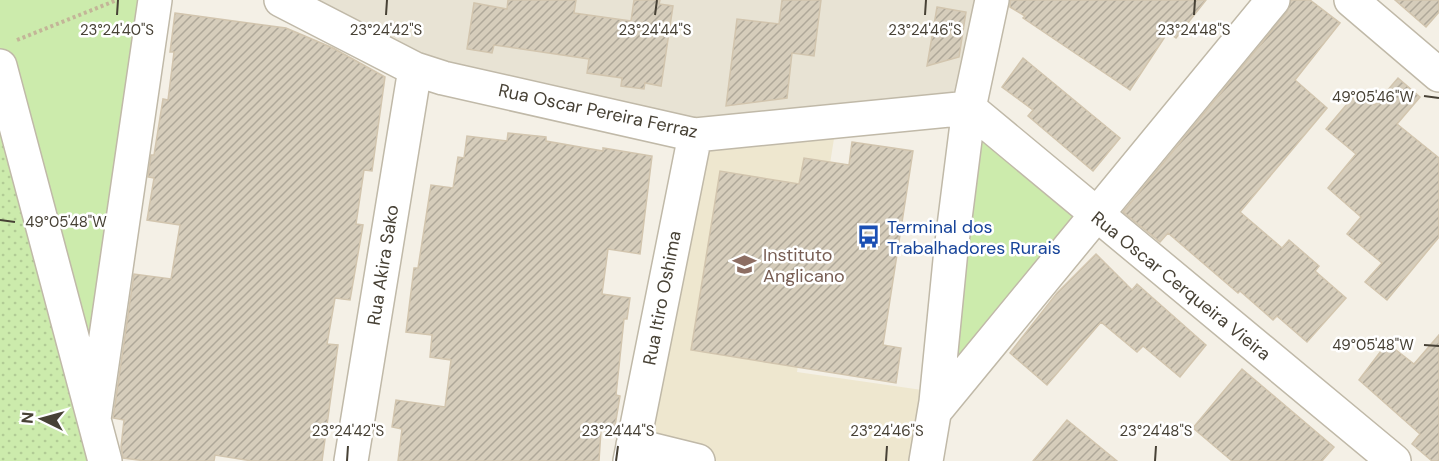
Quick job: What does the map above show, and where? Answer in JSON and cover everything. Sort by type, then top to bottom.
[{"type":"street","points":[[94,419],[155,0]]},
{"type":"street","name":"Rua Oscar Pereira Ferraz","points":[[281,0],[415,69],[443,78],[694,135],[969,108]]},
{"type":"street","points":[[926,461],[935,411],[951,250],[969,108],[992,0]]},
{"type":"street","points":[[935,411],[1273,0]]},
{"type":"street","points":[[1351,0],[1439,75]]},
{"type":"street","points":[[5,55],[105,461]]},
{"type":"street","name":"Rua Akira Sako","points":[[351,461],[415,69]]},
{"type":"street","name":"Rua Oscar Cerqueira Vieira","points":[[969,108],[1096,216],[1394,461]]},
{"type":"street","name":"Rua Itiro Oshima","points":[[632,453],[694,135]]},
{"type":"street","points":[[632,453],[698,461]]},
{"type":"path","points":[[5,55],[117,0]]},
{"type":"shaded area","points":[[286,0],[990,0],[967,105],[694,131],[442,74]]},
{"type":"shaded area","name":"Instituto Anglicano","points":[[836,126],[797,372],[936,392],[926,461],[717,461],[638,439],[702,141]]},
{"type":"green space","points":[[0,0],[154,0],[93,396],[0,53]]},
{"type":"green space","points":[[0,62],[105,461],[0,461]]},
{"type":"green space","points":[[969,108],[1096,216],[936,392]]},
{"type":"building","points":[[508,0],[576,0],[574,13],[631,21],[634,0],[660,0],[659,4],[673,6],[661,86],[645,83],[644,89],[621,86],[622,78],[587,73],[589,59],[494,45],[492,53],[467,49],[474,3],[507,9]]},
{"type":"building","points":[[782,0],[821,0],[814,56],[792,53],[787,98],[726,106],[737,19],[779,24]]},
{"type":"building","points":[[1010,0],[1206,0],[1176,38],[1168,32],[1130,90],[1023,18],[1025,16],[1010,7]]},
{"type":"building","points":[[1291,0],[1310,0],[1340,23],[1295,80],[1327,108],[1240,212],[1282,248],[1289,240],[1319,266],[1315,271],[1346,298],[1307,342],[1277,316],[1273,320],[1240,291],[1238,293],[1168,233],[1160,242],[1123,212],[1287,12]]},
{"type":"building","points":[[1395,0],[1439,0],[1439,12],[1426,27]]},
{"type":"building","points":[[937,7],[966,12],[959,57],[927,66]]},
{"type":"building","points":[[175,13],[286,28],[333,48],[385,77],[372,171],[364,170],[356,224],[363,225],[350,300],[335,298],[327,344],[338,345],[322,461],[252,461],[215,455],[214,461],[146,461],[123,458],[121,447],[124,420],[113,418],[134,274],[171,279],[180,225],[147,220],[154,178],[148,177],[163,99],[168,100],[174,52],[170,52]]},
{"type":"building","points":[[1023,58],[1120,138],[1093,171],[1028,116],[1033,110],[1002,87]]},
{"type":"building","points":[[1398,78],[1420,97],[1397,124],[1439,158],[1439,237],[1387,300],[1365,282],[1382,263],[1347,234],[1361,217],[1328,188],[1356,154],[1326,129],[1358,91],[1375,105]]},
{"type":"building","points":[[508,133],[546,137],[546,141],[603,151],[603,148],[652,156],[640,254],[608,249],[602,294],[630,298],[627,319],[624,319],[616,395],[620,396],[614,432],[601,430],[599,461],[398,461],[402,429],[392,427],[396,400],[445,407],[451,360],[430,357],[432,335],[406,332],[414,268],[418,268],[431,185],[453,188],[458,157],[464,158],[467,136],[507,141]]},
{"type":"building","points":[[852,142],[913,151],[883,345],[901,348],[896,383],[691,350],[720,171],[799,184],[804,158],[849,165]]},
{"type":"building","points":[[1096,254],[1132,290],[1137,284],[1206,345],[1180,377],[1143,346],[1137,352],[1101,322],[1047,385],[1010,353],[1057,293]]},
{"type":"building","points":[[1439,335],[1439,461],[1432,461],[1412,444],[1420,434],[1359,380],[1387,343],[1414,364]]},
{"type":"building","points":[[1242,369],[1334,447],[1322,461],[1232,461],[1193,428]]},
{"type":"building","points":[[1067,420],[1117,461],[1033,461]]},
{"type":"place","name":"Terminal dos Trabalhadores Rurais","points":[[869,237]]},
{"type":"place","name":"Instituto Anglicano","points":[[745,265]]}]
